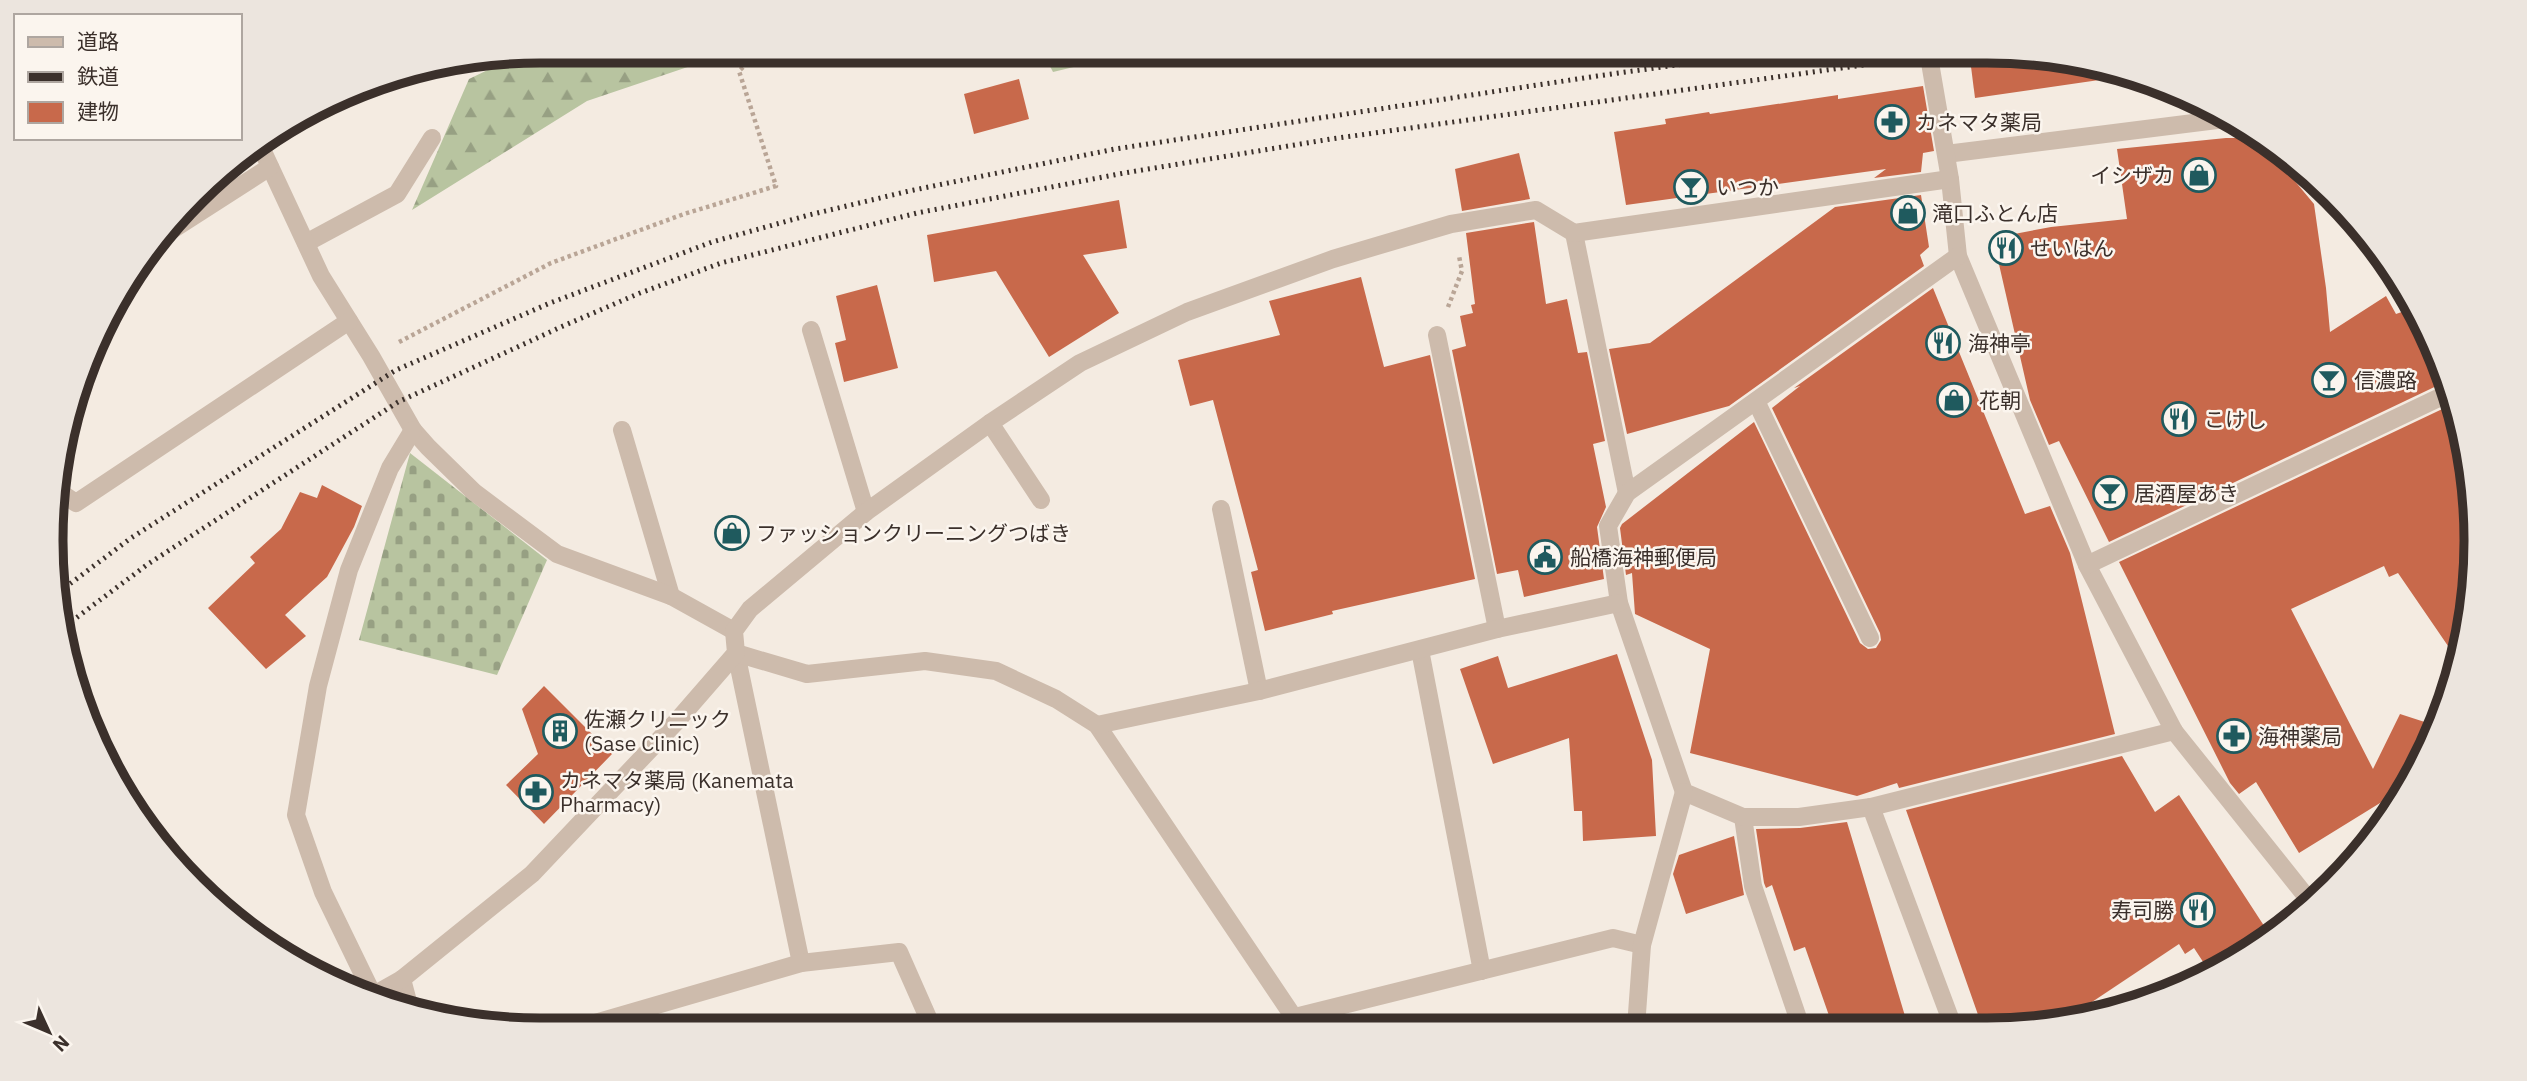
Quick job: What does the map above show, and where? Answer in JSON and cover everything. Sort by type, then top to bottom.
[{"type":"street","points":[[1930,63],[1950,178],[1958,256],[2087,565],[2174,731],[2306,896]]},
{"type":"street","points":[[1946,155],[2213,121]]},
{"type":"street","points":[[306,243],[397,194],[432,138]]},
{"type":"street","points":[[263,152],[321,276],[413,430],[474,492],[557,554],[670,596],[734,631]]},
{"type":"street","points":[[185,222],[270,167]]},
{"type":"street","points":[[801,963],[736,653],[734,631],[750,609],[866,512],[990,423],[1080,363],[1187,312],[1333,259],[1451,224],[1535,210],[1574,233],[1950,178]]},
{"type":"street","points":[[1574,233],[1627,493]]},
{"type":"street","points":[[1637,1018],[1642,945],[1684,792],[1619,603],[1608,526],[1627,493],[1958,256]]},
{"type":"street","points":[[65,496],[76,503],[349,321]]},
{"type":"street","points":[[811,330],[866,512]]},
{"type":"street","points":[[1437,335],[1497,629]]},
{"type":"street","points":[[2087,565],[2442,396]]},
{"type":"street","points":[[1756,401],[1870,638]]},
{"type":"street","points":[[990,423],[1041,500]]},
{"type":"street","points":[[367,985],[323,892],[296,815],[318,686],[349,570],[390,468],[413,430]]},
{"type":"street","points":[[622,430],[670,596]]},
{"type":"street","points":[[1221,509],[1259,691]]},
{"type":"street","points":[[1097,725],[1259,691],[1497,629],[1619,603]]},
{"type":"street","points":[[1420,650],[1482,971]]},
{"type":"street","points":[[381,991],[402,979],[532,874],[676,722],[736,653]]},
{"type":"street","points":[[736,653],[807,674],[925,662],[996,671],[1056,699],[1097,725],[1295,1018]]},
{"type":"street","points":[[1684,792],[1743,817],[1799,817],[1871,807],[2174,731]]},
{"type":"street","points":[[1871,807],[1950,1018]]},
{"type":"street","points":[[1743,817],[1753,886],[1798,1018]]},
{"type":"street","points":[[1316,1018],[1613,937],[1642,945]]},
{"type":"street","points":[[612,1018],[801,963],[899,952],[928,1018]]},
{"type":"street","points":[[402,979],[407,999]]},
{"type":"path","points":[[371,356],[551,263],[684,214],[776,186],[739,71],[747,63]]},
{"type":"path","points":[[1437,335],[1462,271],[1451,224]]},
{"type":"green space","points":[[699,63],[587,101],[412,210],[469,79],[498,65],[509,64]]},
{"type":"green space","points":[[1048,63],[1090,63],[1053,72]]},
{"type":"green space","points":[[410,453],[547,560],[497,675],[359,640]]},
{"type":"building","points":[[1971,63],[2049,67],[2106,78],[2106,79],[1975,98]]},
{"type":"building","points":[[1019,79],[1029,119],[974,134],[964,94]]},
{"type":"building","points":[[1923,86],[1934,151],[1923,153],[1921,172],[1874,178],[1886,169],[1626,205],[1614,132],[1666,124],[1665,119],[1709,112],[1710,114],[1838,95],[1838,99]]},
{"type":"building","points":[[2226,138],[2244,138],[2252,143],[2283,167],[2314,204],[2330,332],[2386,296],[2396,314],[2405,311],[2438,385],[2109,542],[2059,441],[2049,445],[2030,400],[1993,238],[2051,227],[2127,219],[2117,149]]},
{"type":"building","points":[[1519,153],[1530,199],[1462,211],[1455,169]]},
{"type":"building","points":[[1921,195],[1929,247],[1920,255],[1924,266],[1729,406],[1627,434],[1609,349],[1650,343],[1835,207]]},
{"type":"building","points":[[1119,200],[1127,248],[1083,255],[1119,313],[1049,357],[996,271],[934,282],[927,235]]},
{"type":"building","points":[[1534,222],[1546,304],[1567,299],[1578,353],[1587,352],[1605,441],[1593,444],[1606,507],[1597,527],[1604,579],[1524,597],[1518,570],[1497,574],[1452,350],[1466,346],[1460,316],[1473,313],[1471,305],[1475,304],[1466,233]]},
{"type":"building","points":[[1361,277],[1384,367],[1430,355],[1475,579],[1332,611],[1333,614],[1265,631],[1251,572],[1258,570],[1213,400],[1190,406],[1178,360],[1280,335],[1269,301]]},
{"type":"building","points":[[877,285],[898,368],[844,382],[835,343],[846,340],[836,296]]},
{"type":"building","points":[[1933,288],[2025,514],[2050,506],[2070,553],[2115,734],[1899,788],[1897,783],[1857,796],[1690,753],[1710,649],[1635,614],[1632,573],[1626,575],[1620,528],[1622,524],[1754,422],[1860,643],[1868,649],[1876,648],[1881,640],[1880,633],[1772,408],[1800,386],[1794,388]]},
{"type":"building","points":[[2445,408],[2460,478],[2464,540],[2460,603],[2451,651],[2398,573],[2389,577],[2384,566],[2291,609],[2373,769],[2400,714],[2428,723],[2389,797],[2299,853],[2256,782],[2239,794],[2230,783],[2119,562]]},
{"type":"building","points":[[322,485],[362,506],[354,527],[327,577],[285,615],[306,636],[266,669],[208,608],[255,563],[250,557],[281,529],[300,492],[317,498]]},
{"type":"building","points":[[1617,654],[1652,760],[1656,836],[1583,841],[1582,811],[1574,811],[1569,738],[1493,764],[1460,669],[1498,656],[1508,688]]},
{"type":"building","name":"佐瀬クリニック (Sase Clinic)","points":[[544,686],[612,754],[544,824],[506,785],[538,754],[522,709]]},
{"type":"building","points":[[2122,756],[2155,812],[2179,795],[2265,928],[2205,965],[2194,948],[2185,954],[2179,944],[2083,1008],[2018,1017],[1979,1018],[1906,810]]},
{"type":"building","points":[[1847,822],[1906,1018],[1830,1018],[1805,947],[1794,951],[1772,885],[1766,888],[1764,883],[1756,829],[1800,828]]},
{"type":"building","points":[[1734,836],[1744,895],[1686,914],[1673,874],[1679,855]]},
{"type":"railway","points":[[65,587],[131,538],[396,370],[550,303],[712,242],[909,191],[1115,149],[1691,63]]},
{"type":"railway","points":[[70,622],[148,564],[398,402],[563,326],[640,293],[721,263],[917,213],[1124,173],[1331,139],[1878,63]]},
{"type":"place","name":"カネマタ薬局","points":[[1892,122]]},
{"type":"place","name":"イシザカ","points":[[2199,175]]},
{"type":"place","name":"いつか","points":[[1691,187]]},
{"type":"place","name":"滝口ふとん店","points":[[1908,213]]},
{"type":"place","name":"せいはん","points":[[2006,248]]},
{"type":"place","name":"海神亭","points":[[1943,343]]},
{"type":"place","name":"信濃路","points":[[2329,380]]},
{"type":"place","name":"花朝","points":[[1954,400]]},
{"type":"place","name":"こけし","points":[[2179,419]]},
{"type":"place","name":"居酒屋あき","points":[[2110,493]]},
{"type":"place","name":"ファッションクリーニングつばき","points":[[732,533]]},
{"type":"place","name":"船橋海神郵便局","points":[[1545,557]]},
{"type":"place","name":"佐瀬クリニック (Sase Clinic)","points":[[560,731]]},
{"type":"place","name":"海神薬局","points":[[2234,736]]},
{"type":"place","name":"カネマタ薬局 (Kanemata Pharmacy)","points":[[536,792]]},
{"type":"place","name":"寿司勝","points":[[2198,910]]}]
